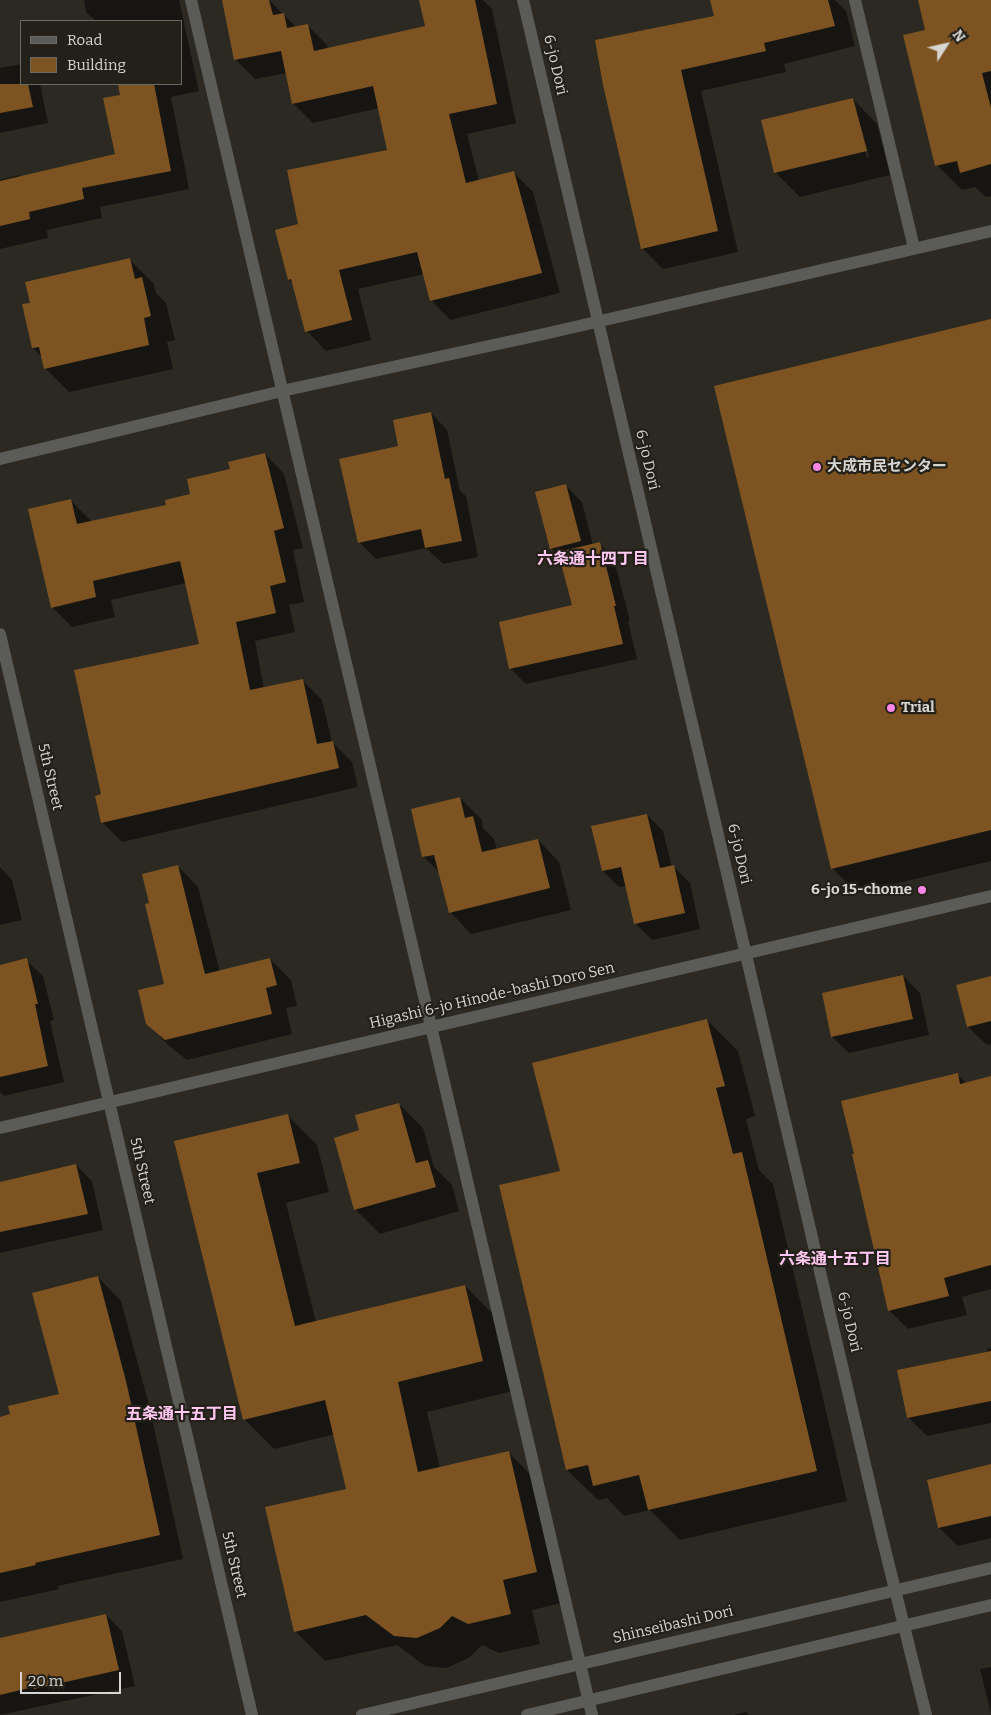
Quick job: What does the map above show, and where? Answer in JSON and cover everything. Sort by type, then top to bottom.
[{"type":"street","points":[[190,0],[592,1715]]},
{"type":"street","name":"6-jo Dori","points":[[523,0],[903,1626],[926,1715]]},
{"type":"street","points":[[855,0],[914,248]]},
{"type":"street","points":[[0,459],[282,391],[544,334],[991,231]]},
{"type":"street","name":"5th Street","points":[[0,634],[252,1715]]},
{"type":"street","name":"Higashi 6-jo Hinode-bashi Doro Sen","points":[[0,1128],[991,896]]},
{"type":"street","name":"Shinseibashi Dori","points":[[362,1715],[991,1568]]},
{"type":"street","points":[[527,1715],[991,1606]]},
{"type":"building","points":[[222,0],[269,0],[273,15],[284,13],[287,28],[308,24],[314,51],[425,26],[419,0],[475,0],[497,104],[449,114],[466,183],[514,171],[542,273],[430,301],[417,252],[339,270],[352,320],[305,332],[291,279],[288,280],[275,230],[298,224],[287,170],[387,150],[373,86],[292,104],[281,51],[234,60]]},
{"type":"building","points":[[710,0],[828,0],[835,26],[764,43],[766,51],[681,70],[718,231],[641,249],[603,85],[595,40],[714,16]]},
{"type":"building","points":[[918,0],[991,0],[991,71],[982,73],[991,108],[991,164],[960,173],[957,161],[935,166],[903,35],[925,30]]},
{"type":"building","points":[[0,84],[28,85],[33,107],[0,113]]},
{"type":"building","points":[[118,85],[154,85],[171,171],[82,188],[84,199],[29,212],[30,219],[0,226],[0,181],[115,154],[103,98],[120,95]]},
{"type":"building","points":[[853,98],[867,151],[774,173],[761,120]]},
{"type":"building","points":[[130,258],[135,279],[142,277],[151,316],[144,318],[149,345],[44,369],[39,347],[32,348],[22,304],[30,303],[25,282]]},
{"type":"building","name":"Trial","points":[[991,319],[991,830],[831,869],[714,386]]},
{"type":"building","points":[[431,412],[445,479],[449,478],[462,541],[425,548],[421,529],[358,543],[339,459],[398,446],[393,420]]},
{"type":"building","points":[[265,453],[284,528],[274,531],[286,582],[270,586],[276,613],[236,622],[250,690],[303,679],[317,744],[333,741],[339,768],[101,823],[95,796],[101,794],[74,670],[199,644],[180,561],[93,581],[96,597],[51,608],[28,509],[71,499],[77,524],[166,505],[165,500],[190,494],[187,479],[230,469],[228,462]]},
{"type":"building","points":[[566,484],[581,541],[550,549],[535,492]]},
{"type":"building","points":[[600,542],[616,606],[614,606],[623,644],[509,669],[499,622],[572,605],[558,552]]},
{"type":"building","points":[[460,797],[465,818],[473,816],[482,852],[538,839],[550,888],[449,913],[434,855],[422,857],[411,809]]},
{"type":"building","points":[[647,814],[660,868],[674,865],[685,913],[634,924],[621,867],[602,871],[591,826]]},
{"type":"building","points":[[178,865],[205,974],[270,958],[277,985],[266,988],[272,1014],[165,1040],[146,1024],[138,990],[164,984],[145,904],[149,903],[142,874]]},
{"type":"building","points":[[27,958],[38,1004],[35,1004],[48,1066],[0,1077],[0,965]]},
{"type":"building","points":[[903,975],[913,1019],[831,1037],[822,993]]},
{"type":"building","points":[[991,976],[991,1021],[967,1027],[956,985]]},
{"type":"building","points":[[707,1019],[725,1086],[716,1088],[733,1154],[742,1152],[817,1471],[648,1510],[639,1475],[593,1486],[588,1465],[566,1470],[499,1185],[560,1171],[532,1063]]},
{"type":"building","points":[[958,1073],[960,1084],[991,1076],[991,1265],[944,1278],[949,1296],[888,1311],[841,1101]]},
{"type":"building","points":[[399,1103],[416,1163],[428,1160],[436,1187],[354,1210],[334,1138],[359,1130],[355,1115]]},
{"type":"building","points":[[288,1114],[300,1163],[257,1173],[295,1326],[465,1285],[483,1361],[398,1382],[418,1472],[509,1451],[537,1572],[503,1580],[511,1614],[468,1624],[452,1616],[440,1628],[417,1638],[394,1636],[366,1615],[294,1632],[265,1507],[346,1489],[325,1400],[243,1420],[174,1141]]},
{"type":"building","points":[[76,1164],[88,1214],[0,1232],[0,1182]]},
{"type":"building","points":[[98,1276],[126,1381],[160,1535],[35,1563],[36,1565],[0,1573],[0,1417],[10,1414],[8,1406],[59,1394],[32,1293]]},
{"type":"building","points":[[991,1351],[991,1401],[907,1418],[897,1370]]},
{"type":"building","points":[[991,1464],[991,1516],[938,1528],[927,1480]]},
{"type":"building","points":[[106,1614],[119,1670],[0,1695],[0,1638]]},
{"type":"place","name":"大成市民センター","points":[[817,467]]},
{"type":"place","name":"Trial","points":[[891,708]]},
{"type":"place","name":"6-jo 15-chome","points":[[922,890]]},
{"type":"district","name":"六条通十四丁目","points":[[593,560]]},
{"type":"district","name":"六条通十五丁目","points":[[835,1260]]},
{"type":"district","name":"五条通十五丁目","points":[[182,1415]]}]
